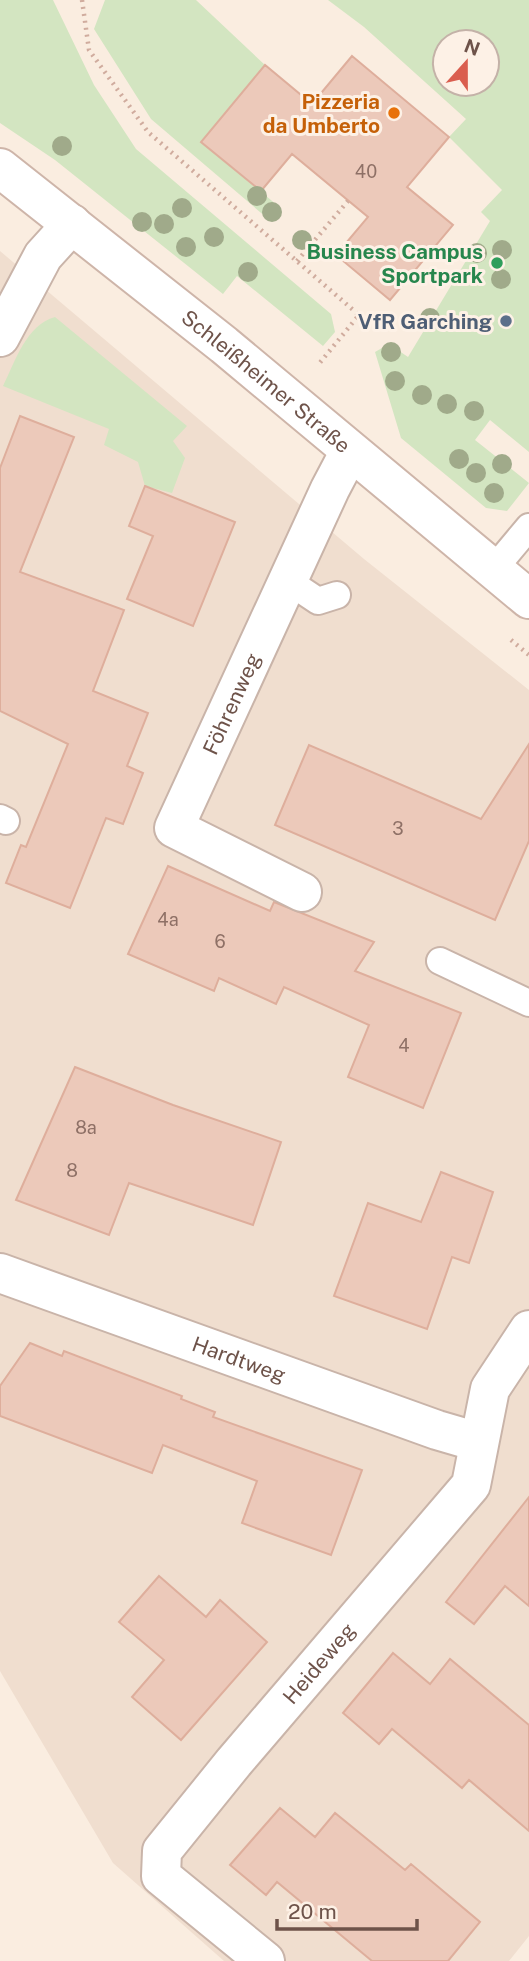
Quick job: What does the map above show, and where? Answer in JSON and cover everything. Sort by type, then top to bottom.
[{"type":"street","name":"Schleißheimer Straße","points":[[0,169],[290,400],[529,599]]},
{"type":"street","points":[[0,337],[43,256],[72,224]]},
{"type":"street","name":"Föhrenweg","points":[[302,892],[174,828],[350,451]]},
{"type":"street","name":"Hardtweg","points":[[0,1273],[478,1442]]},
{"type":"street","name":"Heideweg","points":[[265,1961],[161,1875],[162,1851],[234,1762],[471,1485],[490,1389],[529,1330]]},
{"type":"lane","points":[[493,570],[529,527]]},
{"type":"lane","points":[[288,581],[318,601],[337,596]]},
{"type":"lane","points":[[440,961],[529,1003]]},
{"type":"path","points":[[82,0],[89,50],[148,132],[359,315],[290,400]]},
{"type":"path","points":[[297,261],[348,201]]},
{"type":"shaded area","points":[[0,251],[364,559],[529,690],[529,1936],[509,1961],[224,1961],[113,1863],[0,1671]]},
{"type":"green space","points":[[0,0],[53,0],[94,85],[136,149],[331,314],[335,332],[323,346],[237,276],[223,294],[55,160],[0,123]]},
{"type":"green space","points":[[105,0],[196,0],[265,65],[202,142],[278,206],[267,218],[151,119],[94,29]]},
{"type":"green space","name":"Business Campus Sportpark","points":[[328,0],[529,0],[529,452],[490,420],[475,440],[529,483],[507,511],[486,508],[401,438],[375,352],[389,344],[408,357],[490,221],[481,212],[502,190],[449,137],[466,119],[443,98],[501,98],[501,28],[431,28],[431,87],[364,27]]},
{"type":"green space","points":[[55,317],[187,426],[173,441],[185,458],[172,493],[145,486],[138,462],[104,445],[109,429],[3,386],[29,336],[45,321]]},
{"type":"building","points":[[352,56],[449,137],[407,187],[453,225],[390,300],[336,255],[368,217],[292,154],[261,191],[201,142],[265,65],[312,104]]},
{"type":"building","points":[[20,416],[74,437],[20,572],[124,610],[93,691],[148,713],[127,766],[143,773],[123,824],[106,818],[70,908],[6,883],[21,845],[26,847],[68,744],[0,711],[0,468]]},
{"type":"building","points":[[145,486],[235,522],[193,626],[127,599],[153,536],[129,526]]},
{"type":"building","points":[[529,744],[529,841],[495,920],[275,825],[309,745],[481,819]]},
{"type":"building","points":[[168,866],[270,911],[274,902],[374,942],[355,971],[461,1013],[423,1108],[348,1077],[369,1025],[284,987],[276,1004],[219,978],[214,991],[128,954]]},
{"type":"building","points":[[75,1067],[173,1105],[281,1142],[253,1225],[129,1183],[109,1235],[16,1200]]},
{"type":"building","points":[[441,1172],[493,1192],[469,1263],[452,1257],[427,1329],[334,1296],[368,1203],[421,1222]]},
{"type":"building","points":[[30,1343],[62,1356],[64,1351],[182,1396],[181,1399],[215,1412],[213,1417],[362,1470],[331,1555],[242,1523],[257,1481],[163,1445],[152,1473],[0,1416],[0,1386]]},
{"type":"building","points":[[529,1497],[529,1606],[505,1586],[474,1624],[446,1602]]},
{"type":"building","points":[[159,1576],[206,1617],[220,1600],[267,1642],[181,1740],[132,1697],[164,1660],[119,1622]]},
{"type":"building","points":[[393,1653],[430,1684],[450,1659],[529,1725],[529,1831],[469,1780],[462,1788],[392,1729],[379,1744],[343,1713]]},
{"type":"building","points":[[280,1808],[315,1837],[335,1813],[405,1870],[411,1864],[480,1922],[448,1961],[372,1961],[277,1882],[266,1895],[230,1865]]},
{"type":"place","name":"Pizzeria da Umberto","points":[[394,113]]},
{"type":"place","name":"Business Campus Sportpark","points":[[497,263]]},
{"type":"place","name":"VfR Garching","points":[[506,321]]}]
